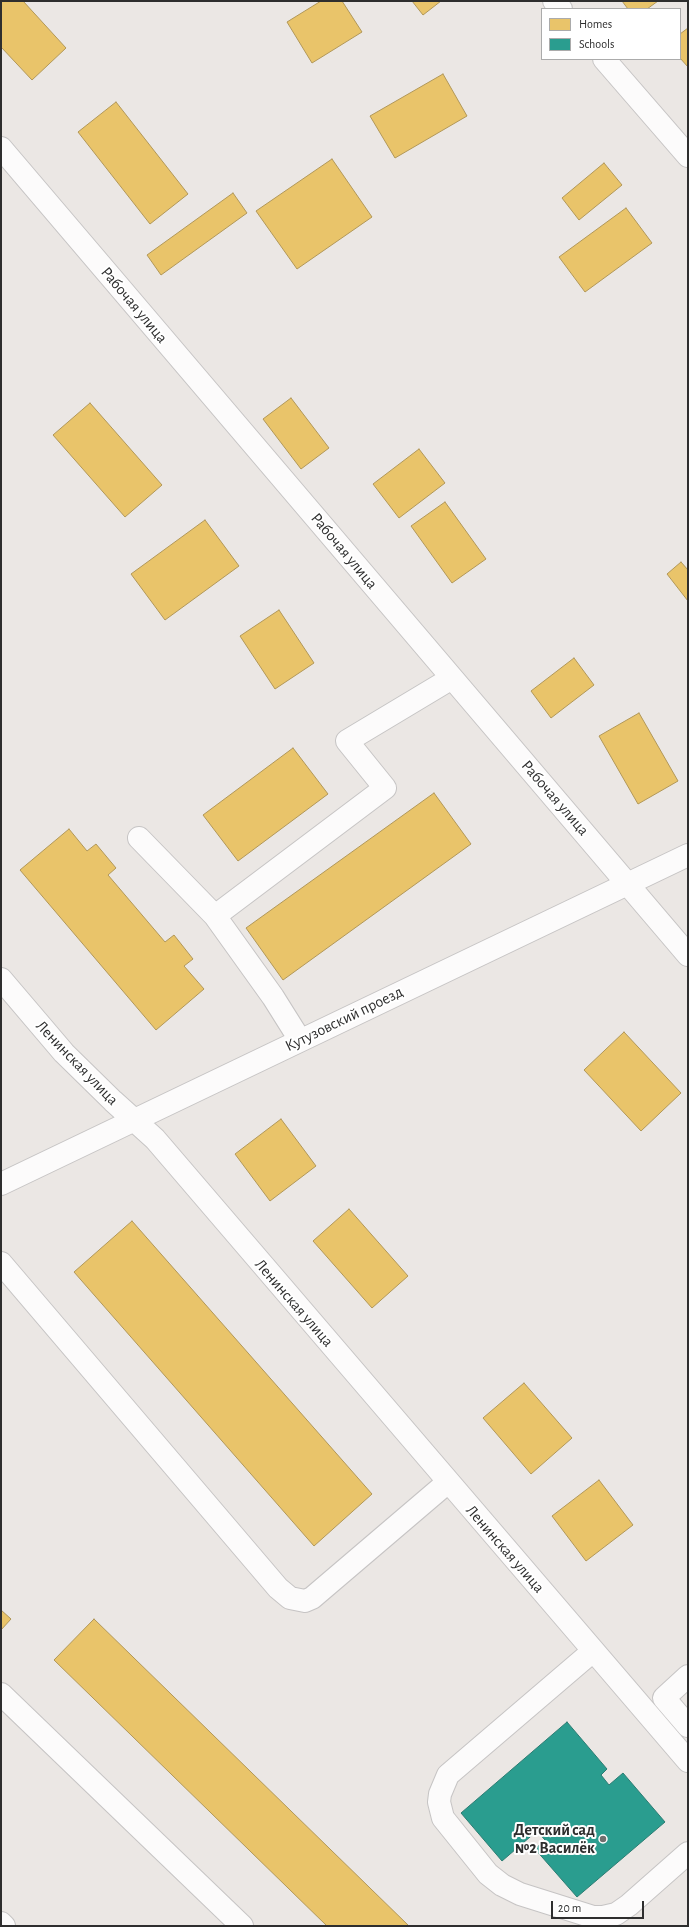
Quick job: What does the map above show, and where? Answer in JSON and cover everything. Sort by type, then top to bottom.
[{"type":"street","points":[[605,60],[688,156]]},
{"type":"street","name":"Рабочая улица","points":[[1,148],[688,955]]},
{"type":"street","points":[[215,916],[385,788],[347,741],[452,678]]},
{"type":"street","points":[[139,838],[215,916],[273,997],[300,1040]]},
{"type":"street","name":"Кутузовский проезд","points":[[1,1184],[688,855]]},
{"type":"street","name":"Ленинская улица","points":[[1,979],[64,1053],[155,1139],[688,1760]]},
{"type":"street","points":[[1,1262],[273,1582],[290,1598],[305,1600],[312,1598],[448,1482]]},
{"type":"street","points":[[586,1643],[448,1775],[440,1794],[440,1806],[444,1818],[488,1874],[502,1885],[520,1894],[593,1917],[603,1917],[616,1914],[629,1905],[688,1853]]},
{"type":"street","points":[[688,1676],[664,1698],[688,1726]]},
{"type":"street","points":[[1,1694],[242,1926]]},
{"type":"street","points":[[1,1923],[4,1926]]},
{"type":"building: Homes","points":[[1,1],[23,1],[66,48],[32,80],[1,47]]},
{"type":"building: Homes","points":[[321,1],[342,1],[362,32],[312,63],[287,22]]},
{"type":"building: Homes","points":[[412,1],[441,1],[423,15]]},
{"type":"building: Homes","points":[[622,1],[658,1],[648,8],[627,8]]},
{"type":"building: Homes","points":[[688,28],[688,67],[681,59],[681,33]]},
{"type":"building: Homes","points":[[443,74],[467,116],[395,158],[370,116]]},
{"type":"building: Homes","points":[[116,102],[188,194],[150,224],[78,132]]},
{"type":"building: Homes","points":[[332,159],[372,217],[297,269],[256,211]]},
{"type":"building: Homes","points":[[604,163],[622,185],[579,220],[562,198]]},
{"type":"building: Homes","points":[[233,193],[247,213],[161,275],[147,255]]},
{"type":"building: Homes","points":[[626,208],[652,243],[585,292],[559,257]]},
{"type":"building: Homes","points":[[291,398],[329,448],[301,469],[263,419]]},
{"type":"building: Homes","points":[[90,403],[162,485],[125,517],[53,435]]},
{"type":"building: Homes","points":[[419,449],[445,483],[399,518],[373,484]]},
{"type":"building: Homes","points":[[445,502],[486,559],[452,583],[411,526]]},
{"type":"building: Homes","points":[[205,520],[239,566],[165,620],[131,574]]},
{"type":"building: Homes","points":[[681,562],[688,570],[688,601],[667,574]]},
{"type":"building: Homes","points":[[279,610],[314,663],[275,689],[240,636]]},
{"type":"building: Homes","points":[[574,658],[594,685],[551,718],[531,691]]},
{"type":"building: Homes","points":[[639,713],[678,781],[638,804],[599,736]]},
{"type":"building: Homes","points":[[293,748],[328,794],[238,861],[203,815]]},
{"type":"building: Homes","points":[[434,793],[471,844],[283,980],[246,928]]},
{"type":"building: Homes","points":[[69,829],[87,851],[96,844],[116,868],[108,875],[165,942],[174,935],[193,959],[184,966],[204,989],[156,1030],[20,870]]},
{"type":"building: Homes","points":[[624,1032],[681,1093],[641,1131],[584,1070]]},
{"type":"building: Homes","points":[[281,1119],[316,1166],[270,1201],[235,1154]]},
{"type":"building: Homes","points":[[349,1209],[408,1276],[372,1308],[313,1241]]},
{"type":"building: Homes","points":[[132,1221],[372,1494],[314,1546],[74,1272]]},
{"type":"building: Homes","points":[[524,1383],[572,1438],[531,1474],[483,1418]]},
{"type":"building: Homes","points":[[599,1480],[633,1525],[586,1561],[552,1516]]},
{"type":"building: Homes","points":[[1,1610],[11,1619],[1,1630]]},
{"type":"building: Homes","points":[[94,1619],[409,1926],[327,1926],[54,1660]]},
{"type":"building: Schools","points":[[567,1722],[607,1769],[601,1775],[609,1785],[623,1773],[665,1822],[577,1897],[535,1849],[545,1840],[537,1831],[502,1861],[461,1813]]},
{"type":"place","name":"Детский сад №2 Василёк","points":[[603,1839]]}]
